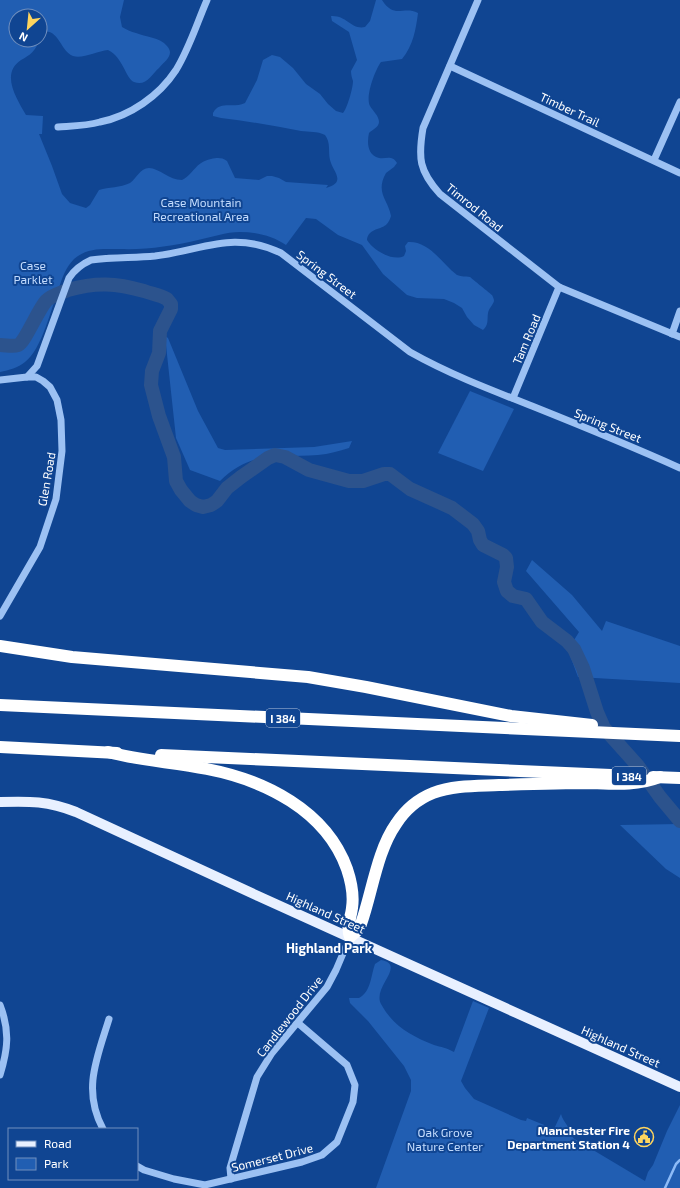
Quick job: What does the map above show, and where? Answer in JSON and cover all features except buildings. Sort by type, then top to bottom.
[{"type":"highway","points":[[0,646],[66,656],[301,676],[366,686],[562,726],[594,726],[626,734],[680,736]]},
{"type":"highway","name":"I 384","points":[[0,706],[562,726]]},
{"type":"highway","name":"I 384","points":[[0,747],[601,779],[639,784],[660,777],[680,778]]},
{"type":"highway","points":[[108,752],[138,759],[207,768],[236,776],[276,792],[302,809],[329,836],[341,854],[347,868],[352,895],[352,908],[348,929],[350,937],[357,931],[361,924],[383,851],[390,835],[403,814],[424,798],[446,790],[466,787],[557,784],[601,779]]},
{"type":"main road","name":"Highland Street","points":[[0,802],[24,801],[49,803],[61,806],[680,1087]]},
{"type":"street","points":[[58,127],[94,124],[111,120],[149,99],[177,69],[207,0]]},
{"type":"street","name":"Timrod Road","points":[[478,0],[423,128],[420,147],[422,165],[429,182],[446,199],[559,287],[680,337]]},
{"type":"street","name":"Timber Trail","points":[[450,66],[680,173]]},
{"type":"street","points":[[654,160],[680,102]]},
{"type":"street","name":"Spring Street","points":[[27,377],[37,366],[73,272],[82,264],[91,260],[156,256],[227,242],[253,243],[268,246],[281,253],[410,352],[428,362],[680,468]]},
{"type":"street","name":"Tam Road","points":[[513,398],[559,287]]},
{"type":"street","points":[[672,334],[680,311]]},
{"type":"street","points":[[0,380],[27,377]]},
{"type":"street","name":"Glen Road","points":[[0,616],[40,546],[56,499],[62,451],[62,420],[57,400],[50,387],[44,381],[36,377],[27,377]]},
{"type":"street","name":"Candlewood Drive","points":[[231,1179],[230,1168],[257,1077],[272,1053],[329,984],[350,937]]},
{"type":"street","points":[[0,1005],[6,1019],[8,1040],[5,1060],[0,1075]]},
{"type":"street","points":[[102,1128],[96,1116],[92,1091],[93,1072],[109,1019]]},
{"type":"street","name":"Somerset Drive","points":[[138,1167],[144,1170],[174,1179],[205,1185],[309,1160],[322,1155],[337,1142],[353,1102],[355,1084],[347,1065],[298,1023]]},
{"type":"green space","points":[[0,0],[124,0],[120,17],[122,27],[132,32],[160,41],[169,49],[170,55],[168,58],[148,79],[142,83],[134,82],[129,77],[121,62],[108,50],[77,57],[65,50],[56,37],[52,33],[48,32],[48,8],[8,8],[8,48],[35,48],[15,66],[11,79],[12,87],[18,102],[26,115],[43,116],[42,134],[39,134],[62,194],[70,203],[86,208],[90,205],[99,190],[130,183],[141,171],[146,168],[157,170],[173,178],[182,180],[201,163],[217,158],[227,161],[235,178],[259,180],[267,176],[272,176],[286,182],[328,185],[326,188],[332,186],[336,183],[337,176],[330,160],[329,144],[325,135],[316,132],[221,118],[213,116],[213,113],[219,107],[240,105],[245,103],[257,80],[263,60],[272,55],[280,57],[293,68],[306,84],[320,94],[328,104],[336,111],[343,113],[348,103],[352,88],[353,81],[351,71],[357,60],[349,32],[332,21],[331,16],[341,18],[356,26],[365,27],[370,21],[376,0],[382,0],[387,6],[395,11],[408,10],[418,13],[413,37],[406,54],[402,59],[381,62],[376,71],[370,90],[370,106],[379,120],[379,124],[369,133],[368,140],[370,151],[379,158],[391,158],[397,163],[386,173],[382,186],[383,196],[391,216],[389,222],[383,227],[374,230],[369,234],[367,240],[378,251],[394,257],[404,256],[406,251],[405,246],[408,242],[423,245],[457,275],[470,277],[492,295],[494,299],[489,311],[487,324],[483,330],[474,325],[462,308],[454,303],[444,299],[417,298],[407,295],[383,274],[362,245],[338,235],[316,219],[306,218],[286,245],[276,239],[264,235],[235,232],[159,247],[140,249],[102,249],[85,252],[79,255],[71,262],[61,280],[45,328],[31,356],[19,366],[0,372]]},
{"type":"green space","points":[[165,336],[168,338],[198,411],[218,448],[225,450],[314,447],[352,441],[349,448],[322,455],[278,456],[255,460],[243,464],[220,481],[190,470],[176,438]]},
{"type":"green space","points":[[470,391],[514,409],[483,471],[438,453]]},
{"type":"green space","points":[[532,560],[572,595],[602,631],[606,621],[680,646],[680,683],[578,677],[568,650],[579,632],[526,571]]},
{"type":"green space","points":[[680,824],[680,878],[666,869],[620,825]]},
{"type":"green space","name":"Oak Grove Nature Center","points":[[381,960],[388,963],[391,967],[379,997],[381,1004],[397,1024],[410,1034],[426,1042],[454,1052],[473,1001],[489,1008],[461,1081],[474,1099],[521,1120],[526,1121],[527,1118],[554,1129],[561,1114],[563,1120],[571,1131],[573,1138],[645,1181],[680,1105],[680,1188],[376,1188],[411,1091],[411,1080],[404,1066],[368,1021],[350,1003],[349,998],[359,998],[366,992],[375,964]]},
{"type":"waterway","points":[[0,345],[12,346],[21,343],[39,311],[48,299],[78,287],[106,284],[124,286],[167,299],[171,304],[171,309],[160,331],[159,353],[152,371],[151,385],[159,416],[174,457],[176,481],[190,501],[203,507],[211,505],[217,501],[227,488],[241,477],[268,458],[275,455],[285,457],[309,470],[349,481],[363,481],[384,474],[390,474],[410,489],[452,508],[473,524],[478,531],[483,545],[506,558],[507,567],[504,582],[507,591],[513,596],[526,599],[542,622],[567,641],[574,649],[583,668],[597,712],[604,728],[638,766],[660,797],[680,821]]},
{"type":"waterway","points":[[665,1188],[676,1164],[680,1160]]},
{"type":"place","name":"Manchester Fire Department Station 4","points":[[644,1137]]},
{"type":"district","name":"Highland Park","points":[[329,948]]},
{"type":"park label","name":"Case Mountain Recreational Area","points":[[201,209]]},
{"type":"park label","name":"Case Parklet","points":[[33,272]]}]
